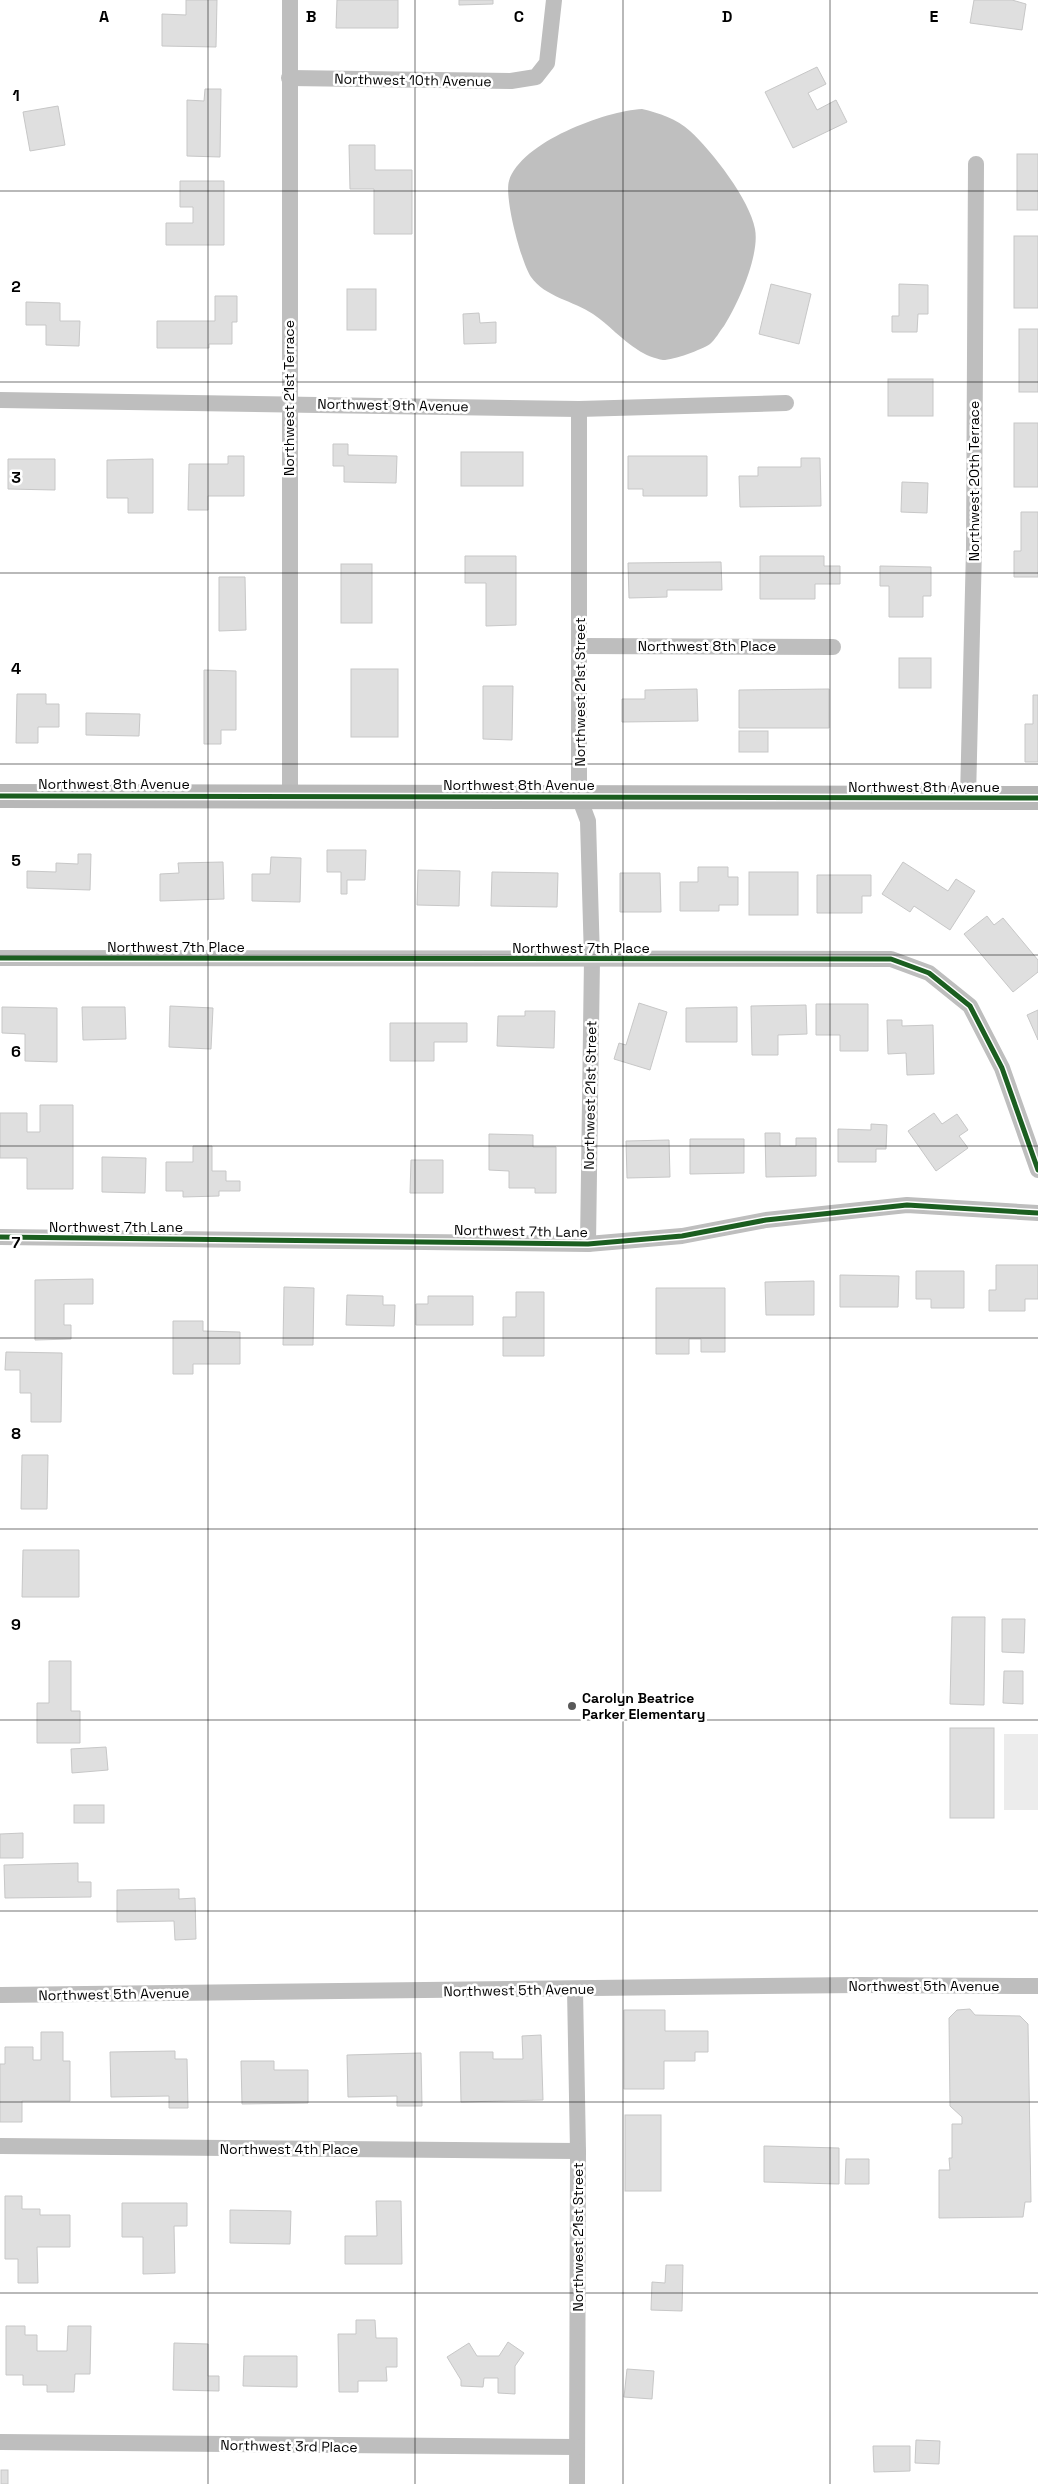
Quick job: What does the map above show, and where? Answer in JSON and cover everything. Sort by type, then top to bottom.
[{"type":"street","name":"Northwest 21st Terrace","points":[[290,0],[290,796]]},
{"type":"street","name":"Northwest 10th Avenue","points":[[289,78],[511,81],[536,77],[547,63],[554,0]]},
{"type":"street","name":"Northwest 20th Terrace","points":[[968,798],[974,538],[976,164]]},
{"type":"street","name":"Northwest 9th Avenue","points":[[0,400],[580,409],[786,403]]},
{"type":"street","name":"Northwest 21st Street","points":[[580,409],[579,797],[588,821],[592,959],[588,1244]]},
{"type":"street","name":"Northwest 8th Place","points":[[580,646],[833,647]]},
{"type":"street","name":"Northwest 8th Avenue","points":[[0,796],[1038,798]]},
{"type":"street","name":"Northwest 7th Place","points":[[0,958],[891,959],[929,973],[970,1006],[1002,1068],[1038,1170]]},
{"type":"street","name":"Northwest 7th Lane","points":[[0,1238],[588,1244],[682,1236],[766,1220],[907,1205],[1038,1213]]},
{"type":"street","name":"Northwest 5th Avenue","points":[[0,1995],[858,1985],[1038,1986]]},
{"type":"street","name":"Northwest 21st Street","points":[[576,1989],[578,2151],[577,2484]]},
{"type":"street","name":"Northwest 4th Place","points":[[0,2146],[578,2151]]},
{"type":"street","name":"Northwest 3rd Place","points":[[0,2442],[578,2447]]},
{"type":"shaded area","points":[[642,109],[674,120],[699,140],[719,163],[738,191],[752,217],[755,229],[756,240],[747,279],[724,326],[710,344],[668,360],[657,359],[640,352],[593,314],[552,294],[537,284],[531,277],[523,258],[514,229],[509,201],[509,181],[517,167],[530,154],[547,142],[587,122],[626,111]]},
{"type":"shaded area","points":[[1004,1734],[1038,1734],[1038,1810],[1004,1810]]},
{"type":"building","points":[[186,0],[217,0],[216,47],[162,46],[162,14],[186,15]]},
{"type":"building","points":[[337,0],[398,0],[398,28],[336,28]]},
{"type":"building","points":[[459,0],[493,0],[493,4],[459,5]]},
{"type":"building","points":[[974,0],[1012,0],[1026,4],[1022,30],[970,23]]},
{"type":"building","points":[[817,67],[826,84],[808,93],[817,110],[836,100],[847,122],[793,148],[765,92]]},
{"type":"building","points":[[205,89],[221,89],[220,157],[187,156],[187,100],[204,101]]},
{"type":"building","points":[[58,106],[65,145],[30,151],[23,112]]},
{"type":"building","points":[[349,145],[375,145],[375,170],[412,170],[412,234],[374,234],[374,189],[350,189]]},
{"type":"building","points":[[1017,154],[1038,154],[1038,210],[1017,210]]},
{"type":"building","points":[[180,181],[224,181],[224,245],[166,245],[166,223],[193,223],[193,207],[180,207]]},
{"type":"building","points":[[1014,236],[1038,236],[1038,308],[1014,308]]},
{"type":"building","points":[[771,284],[811,294],[799,344],[759,334]]},
{"type":"building","points":[[899,284],[928,285],[928,314],[918,314],[917,332],[892,332],[892,316],[899,316]]},
{"type":"building","points":[[347,289],[376,289],[376,330],[347,330]]},
{"type":"building","points":[[215,296],[237,296],[237,322],[232,322],[232,344],[209,344],[209,348],[157,348],[157,321],[215,321]]},
{"type":"building","points":[[26,302],[60,303],[60,321],[80,321],[79,346],[46,345],[46,325],[26,325]]},
{"type":"building","points":[[479,313],[480,323],[496,322],[496,343],[464,344],[463,314]]},
{"type":"building","points":[[1019,329],[1038,329],[1038,392],[1019,392]]},
{"type":"building","points":[[888,379],[933,379],[933,416],[888,416]]},
{"type":"building","points":[[1014,423],[1038,423],[1038,487],[1014,487]]},
{"type":"building","points":[[333,444],[348,444],[348,455],[397,456],[396,483],[344,482],[344,466],[333,466]]},
{"type":"building","points":[[461,452],[523,452],[523,486],[461,486]]},
{"type":"building","points":[[228,456],[244,456],[244,496],[208,496],[208,510],[188,510],[189,464],[228,464]]},
{"type":"building","points":[[628,456],[707,456],[707,496],[643,496],[643,489],[628,489]]},
{"type":"building","points":[[801,458],[820,458],[821,506],[740,507],[739,476],[758,476],[758,467],[801,467]]},
{"type":"building","points":[[8,459],[55,459],[55,490],[8,489]]},
{"type":"building","points":[[153,459],[153,513],[128,513],[128,498],[107,498],[107,460]]},
{"type":"building","points":[[902,482],[928,483],[927,513],[901,512]]},
{"type":"building","points":[[1021,512],[1038,512],[1038,577],[1014,577],[1014,551],[1021,551]]},
{"type":"building","points":[[465,556],[516,556],[516,625],[486,626],[486,583],[465,583]]},
{"type":"building","points":[[760,556],[824,556],[824,566],[840,566],[840,584],[815,584],[815,599],[760,599]]},
{"type":"building","points":[[721,562],[722,590],[667,590],[667,597],[629,598],[628,563]]},
{"type":"building","points":[[341,564],[372,564],[372,623],[341,623]]},
{"type":"building","points":[[880,566],[931,567],[931,596],[923,596],[923,617],[889,617],[889,586],[880,586]]},
{"type":"building","points":[[219,577],[245,577],[246,630],[219,631]]},
{"type":"building","points":[[899,658],[931,658],[931,688],[899,688]]},
{"type":"building","points":[[351,669],[398,669],[398,737],[351,737]]},
{"type":"building","points":[[204,670],[236,671],[236,730],[221,730],[221,744],[204,744]]},
{"type":"building","points":[[483,686],[513,686],[512,740],[483,739]]},
{"type":"building","points":[[697,689],[698,721],[622,722],[622,699],[645,699],[645,690]]},
{"type":"building","points":[[829,689],[829,728],[739,728],[739,690]]},
{"type":"building","points":[[17,694],[46,694],[46,704],[59,704],[59,727],[38,727],[38,743],[16,743]]},
{"type":"building","points":[[1033,695],[1038,695],[1038,762],[1025,762],[1025,724],[1033,724]]},
{"type":"building","points":[[86,713],[140,714],[139,736],[86,735]]},
{"type":"building","points":[[739,731],[768,731],[768,752],[739,752]]},
{"type":"building","points":[[327,850],[366,850],[365,880],[347,880],[347,894],[341,894],[341,872],[327,872]]},
{"type":"building","points":[[78,854],[91,854],[90,890],[27,888],[27,871],[56,872],[56,863],[78,864]]},
{"type":"building","points":[[271,857],[301,858],[300,902],[252,901],[252,874],[270,874]]},
{"type":"building","points":[[223,862],[224,899],[160,901],[160,874],[179,873],[178,863]]},
{"type":"building","points":[[903,862],[948,891],[956,879],[975,891],[950,930],[914,906],[910,912],[882,894]]},
{"type":"building","points":[[698,867],[728,867],[728,877],[738,877],[738,905],[719,905],[719,911],[680,911],[680,882],[698,882]]},
{"type":"building","points":[[418,870],[460,871],[459,906],[417,905]]},
{"type":"building","points":[[492,872],[558,873],[557,907],[491,906]]},
{"type":"building","points":[[749,872],[798,872],[798,915],[749,915]]},
{"type":"building","points":[[620,873],[660,873],[661,912],[620,912]]},
{"type":"building","points":[[817,875],[871,875],[871,896],[862,896],[862,913],[817,913]]},
{"type":"building","points":[[987,916],[994,925],[1003,918],[1038,960],[1038,972],[1013,992],[964,934]]},
{"type":"building","points":[[639,1003],[667,1012],[650,1070],[614,1059],[619,1043],[626,1045]]},
{"type":"building","points":[[816,1004],[868,1004],[868,1051],[840,1051],[840,1035],[816,1035]]},
{"type":"building","points":[[806,1005],[807,1034],[778,1035],[778,1055],[752,1055],[751,1006]]},
{"type":"building","points":[[170,1006],[213,1008],[211,1049],[169,1047]]},
{"type":"building","points":[[2,1007],[57,1008],[57,1062],[25,1061],[25,1034],[2,1033]]},
{"type":"building","points":[[82,1007],[125,1007],[126,1039],[83,1040]]},
{"type":"building","points":[[737,1007],[737,1042],[686,1042],[686,1008]]},
{"type":"building","points":[[1038,1010],[1038,1040],[1027,1015]]},
{"type":"building","points":[[525,1011],[555,1011],[554,1048],[497,1046],[498,1016],[525,1016]]},
{"type":"building","points":[[887,1020],[902,1020],[902,1026],[933,1025],[934,1074],[907,1075],[906,1053],[888,1054]]},
{"type":"building","points":[[390,1023],[467,1023],[467,1042],[434,1042],[434,1061],[390,1061]]},
{"type":"building","points":[[40,1105],[73,1105],[73,1189],[27,1189],[27,1158],[0,1158],[0,1113],[27,1113],[27,1132],[40,1132]]},
{"type":"building","points":[[934,1113],[942,1124],[957,1114],[968,1130],[959,1136],[968,1148],[936,1171],[908,1131]]},
{"type":"building","points":[[871,1124],[887,1125],[886,1149],[876,1149],[876,1162],[838,1162],[838,1129],[871,1130]]},
{"type":"building","points":[[765,1133],[780,1133],[780,1146],[796,1146],[796,1138],[816,1138],[816,1176],[766,1177]]},
{"type":"building","points":[[489,1134],[533,1135],[533,1147],[556,1147],[556,1193],[535,1193],[535,1188],[509,1188],[509,1171],[489,1170]]},
{"type":"building","points":[[690,1139],[744,1139],[744,1173],[690,1174]]},
{"type":"building","points":[[669,1140],[670,1177],[627,1178],[626,1141]]},
{"type":"building","points":[[193,1146],[212,1146],[212,1171],[226,1171],[226,1181],[240,1181],[240,1191],[219,1191],[219,1196],[183,1197],[183,1191],[166,1191],[166,1162],[193,1162]]},
{"type":"building","points":[[102,1157],[146,1158],[145,1193],[102,1192]]},
{"type":"building","points":[[411,1160],[443,1160],[443,1193],[410,1193]]},
{"type":"building","points":[[996,1265],[1038,1265],[1038,1299],[1025,1299],[1025,1311],[989,1311],[989,1290],[996,1290]]},
{"type":"building","points":[[916,1271],[964,1271],[964,1308],[931,1308],[931,1299],[916,1299]]},
{"type":"building","points":[[840,1275],[899,1276],[898,1307],[840,1307]]},
{"type":"building","points":[[93,1279],[93,1304],[64,1304],[64,1325],[71,1325],[71,1339],[35,1340],[35,1280]]},
{"type":"building","points":[[814,1281],[814,1315],[766,1315],[765,1282]]},
{"type":"building","points":[[284,1287],[314,1288],[313,1345],[283,1345]]},
{"type":"building","points":[[656,1288],[725,1288],[725,1352],[701,1352],[701,1339],[689,1339],[689,1354],[656,1354]]},
{"type":"building","points":[[516,1292],[544,1292],[544,1356],[503,1356],[503,1317],[516,1317]]},
{"type":"building","points":[[347,1295],[383,1296],[383,1305],[395,1305],[394,1326],[346,1325]]},
{"type":"building","points":[[428,1296],[473,1296],[473,1325],[416,1325],[416,1304],[428,1304]]},
{"type":"building","points":[[173,1321],[203,1321],[203,1331],[240,1332],[240,1364],[193,1364],[193,1374],[173,1374]]},
{"type":"building","points":[[6,1352],[62,1353],[61,1422],[31,1422],[31,1393],[20,1393],[20,1370],[5,1370]]},
{"type":"building","points":[[22,1455],[48,1455],[47,1509],[21,1509]]},
{"type":"building","points":[[23,1550],[79,1550],[79,1597],[22,1597]]},
{"type":"building","points":[[952,1617],[985,1617],[984,1705],[950,1704]]},
{"type":"building","points":[[1002,1619],[1025,1619],[1024,1653],[1002,1652]]},
{"type":"building","points":[[49,1661],[71,1661],[71,1711],[80,1711],[80,1743],[37,1743],[37,1703],[49,1703]]},
{"type":"building","points":[[1004,1671],[1023,1671],[1023,1704],[1003,1703]]},
{"type":"building","points":[[950,1728],[994,1728],[994,1818],[950,1818]]},
{"type":"building","points":[[106,1747],[108,1770],[72,1773],[71,1749]]},
{"type":"building","points":[[74,1805],[104,1805],[104,1823],[74,1823]]},
{"type":"building","points":[[23,1833],[23,1858],[0,1858],[0,1834]]},
{"type":"building","points":[[78,1863],[78,1882],[91,1882],[91,1897],[5,1898],[4,1865]]},
{"type":"building","points":[[179,1889],[179,1899],[195,1898],[196,1939],[175,1940],[174,1921],[117,1922],[117,1890]]},
{"type":"building","points":[[970,2009],[975,2015],[1020,2016],[1028,2024],[1031,2202],[1025,2202],[1023,2217],[939,2218],[939,2170],[950,2170],[949,2158],[952,2158],[952,2124],[962,2124],[962,2117],[950,2106],[949,2018],[957,2010]]},
{"type":"building","points":[[624,2010],[665,2010],[665,2031],[708,2031],[708,2052],[695,2052],[695,2061],[664,2061],[664,2089],[624,2089]]},
{"type":"building","points":[[41,2032],[63,2032],[63,2061],[70,2061],[70,2101],[22,2101],[22,2122],[0,2122],[0,2064],[5,2064],[5,2047],[33,2047],[33,2060],[41,2060]]},
{"type":"building","points":[[541,2035],[543,2100],[461,2102],[460,2052],[493,2052],[493,2059],[523,2059],[522,2036]]},
{"type":"building","points":[[175,2051],[175,2059],[187,2059],[188,2108],[169,2108],[169,2096],[111,2097],[110,2052]]},
{"type":"building","points":[[421,2053],[422,2106],[397,2106],[397,2096],[348,2097],[347,2055]]},
{"type":"building","points":[[241,2061],[274,2061],[274,2070],[308,2070],[308,2103],[242,2104]]},
{"type":"building","points":[[625,2115],[661,2115],[661,2191],[625,2191]]},
{"type":"building","points":[[764,2146],[839,2148],[839,2184],[764,2182]]},
{"type":"building","points":[[846,2159],[869,2159],[869,2184],[845,2184]]},
{"type":"building","points":[[5,2196],[22,2196],[22,2209],[40,2209],[40,2215],[70,2215],[70,2247],[37,2247],[38,2283],[18,2283],[18,2259],[5,2259]]},
{"type":"building","points":[[376,2201],[401,2201],[402,2264],[345,2264],[345,2236],[377,2236]]},
{"type":"building","points":[[122,2203],[187,2203],[187,2226],[174,2226],[175,2273],[143,2274],[143,2237],[122,2237]]},
{"type":"building","points":[[230,2210],[291,2211],[290,2244],[230,2243]]},
{"type":"building","points":[[666,2265],[683,2265],[682,2311],[651,2310],[652,2282],[665,2283]]},
{"type":"building","points":[[356,2320],[375,2320],[376,2338],[397,2338],[397,2367],[386,2367],[387,2381],[358,2381],[358,2392],[339,2392],[338,2334],[356,2334]]},
{"type":"building","points":[[6,2326],[25,2326],[25,2335],[37,2335],[37,2351],[67,2351],[68,2326],[91,2326],[90,2374],[75,2374],[74,2392],[47,2392],[47,2385],[23,2385],[23,2375],[6,2375]]},
{"type":"building","points":[[508,2342],[524,2353],[515,2366],[515,2394],[498,2393],[498,2378],[484,2378],[483,2387],[461,2386],[461,2380],[447,2357],[469,2343],[477,2356],[499,2356]]},
{"type":"building","points":[[174,2343],[208,2344],[208,2376],[219,2376],[219,2391],[173,2390]]},
{"type":"building","points":[[244,2356],[297,2356],[297,2387],[243,2386]]},
{"type":"building","points":[[627,2369],[654,2371],[652,2399],[624,2397]]},
{"type":"building","points":[[916,2440],[940,2441],[939,2464],[915,2463]]},
{"type":"building","points":[[873,2446],[910,2446],[910,2471],[874,2472]]},
{"type":"building","points":[[1,2470],[8,2470],[8,2484],[1,2484]]},
{"type":"cycle path","points":[[0,796],[1038,798]]},
{"type":"cycle path","points":[[0,958],[891,959],[929,973],[970,1006],[1002,1068],[1038,1170]]},
{"type":"cycle path","points":[[0,1237],[588,1244],[682,1236],[766,1220],[907,1205],[1038,1213]]},
{"type":"place","name":"Carolyn Beatrice Parker Elementary","points":[[572,1706]]}]
